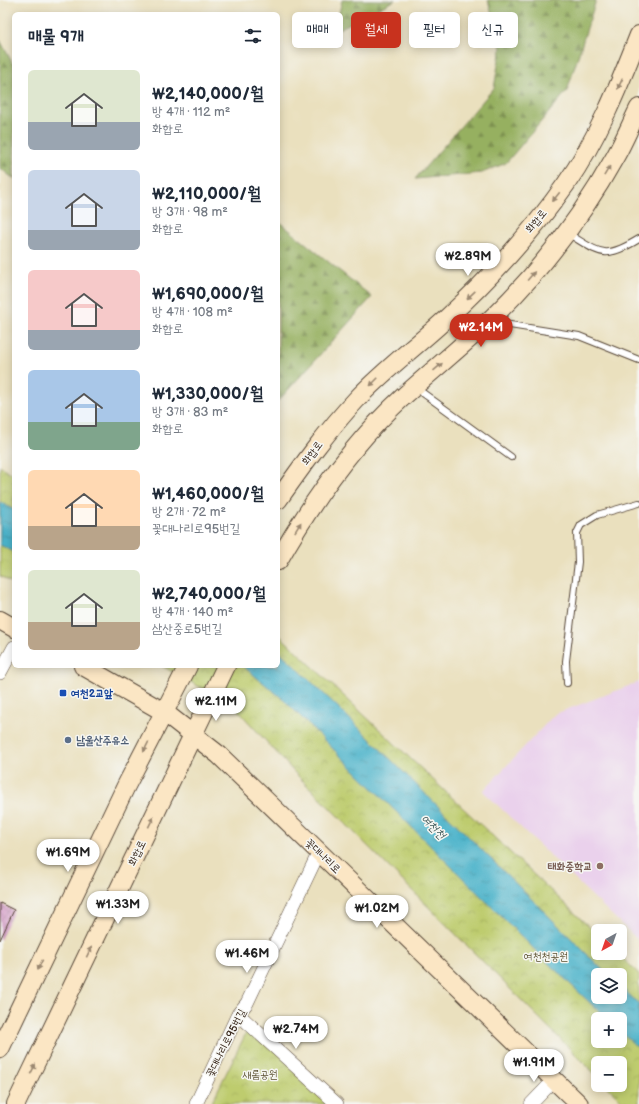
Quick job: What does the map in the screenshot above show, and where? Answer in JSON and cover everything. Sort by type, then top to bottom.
[{"type":"main road","name":"화합로","points":[[280,497],[324,438],[356,400],[381,375],[448,318],[475,291],[536,222],[566,184],[591,144],[622,80],[639,35]]},
{"type":"main road","points":[[280,558],[324,489],[352,451],[380,420],[488,322],[529,278],[566,232],[588,201],[615,156],[639,108]]},
{"type":"main road","points":[[0,620],[12,627]]},
{"type":"main road","name":"꽃대나리로","points":[[87,668],[164,712],[219,755],[579,1104]]},
{"type":"main road","points":[[0,1049],[126,786],[187,668]]},
{"type":"main road","name":"화합로","points":[[16,1104],[225,668]]},
{"type":"street","points":[[0,673],[12,651]]},
{"type":"street","name":"꽃대나리로95번길","points":[[196,1104],[238,1014],[247,1003],[319,852]]},
{"type":"street","points":[[238,1014],[337,1104]]},
{"type":"street","points":[[531,1104],[554,1080]]},
{"type":"lane","points":[[566,232],[601,253],[609,254],[621,250],[639,239]]},
{"type":"lane","points":[[488,322],[579,336],[639,360]]},
{"type":"lane","points":[[415,387],[511,457]]},
{"type":"lane","points":[[567,683],[566,660],[578,562],[577,533],[581,526],[597,515],[639,503]]},
{"type":"shaded area","name":"태화중학교","points":[[639,682],[639,941],[627,929],[627,924],[621,924],[483,791],[555,714]]},
{"type":"green space","points":[[342,0],[395,0],[372,12],[351,12],[351,23],[343,27],[343,12],[339,12]]},
{"type":"green space","points":[[488,0],[596,0],[567,91],[506,163],[482,173],[415,179],[494,88],[501,48],[518,48],[518,12],[491,12]]},
{"type":"green space","points":[[0,40],[12,62],[12,177],[0,168]]},
{"type":"green space","points":[[280,223],[372,297],[280,399]]},
{"type":"green space","points":[[0,466],[12,474],[12,583],[0,576]]},
{"type":"green space","name":"여천천공원","points":[[280,636],[591,928],[591,960],[624,960],[639,974],[639,1104],[625,1104],[613,1092],[627,1092],[627,1056],[591,1056],[591,1070],[296,774],[234,706],[166,668],[280,668]]},
{"type":"green space","name":"새롬공원","points":[[250,1025],[337,1104],[211,1104]]},
{"type":"water","points":[[0,502],[12,509],[12,551],[0,545]]},
{"type":"water","name":"여천천","points":[[280,652],[342,711],[591,958],[591,960],[601,968],[591,968],[591,1004],[544,959],[284,700],[245,668],[280,668]]},
{"type":"water","points":[[627,993],[639,1004],[639,1049],[627,1038],[627,1012],[600,1012],[591,1004],[627,1004]]},
{"type":"building","points":[[0,903],[14,910],[0,940]]},
{"type":"place","name":"여천2교앞","points":[[63,693]]},
{"type":"place","name":"남울산주유소","points":[[68,740]]},
{"type":"place","name":"태화중학교","points":[[600,866]]}]
